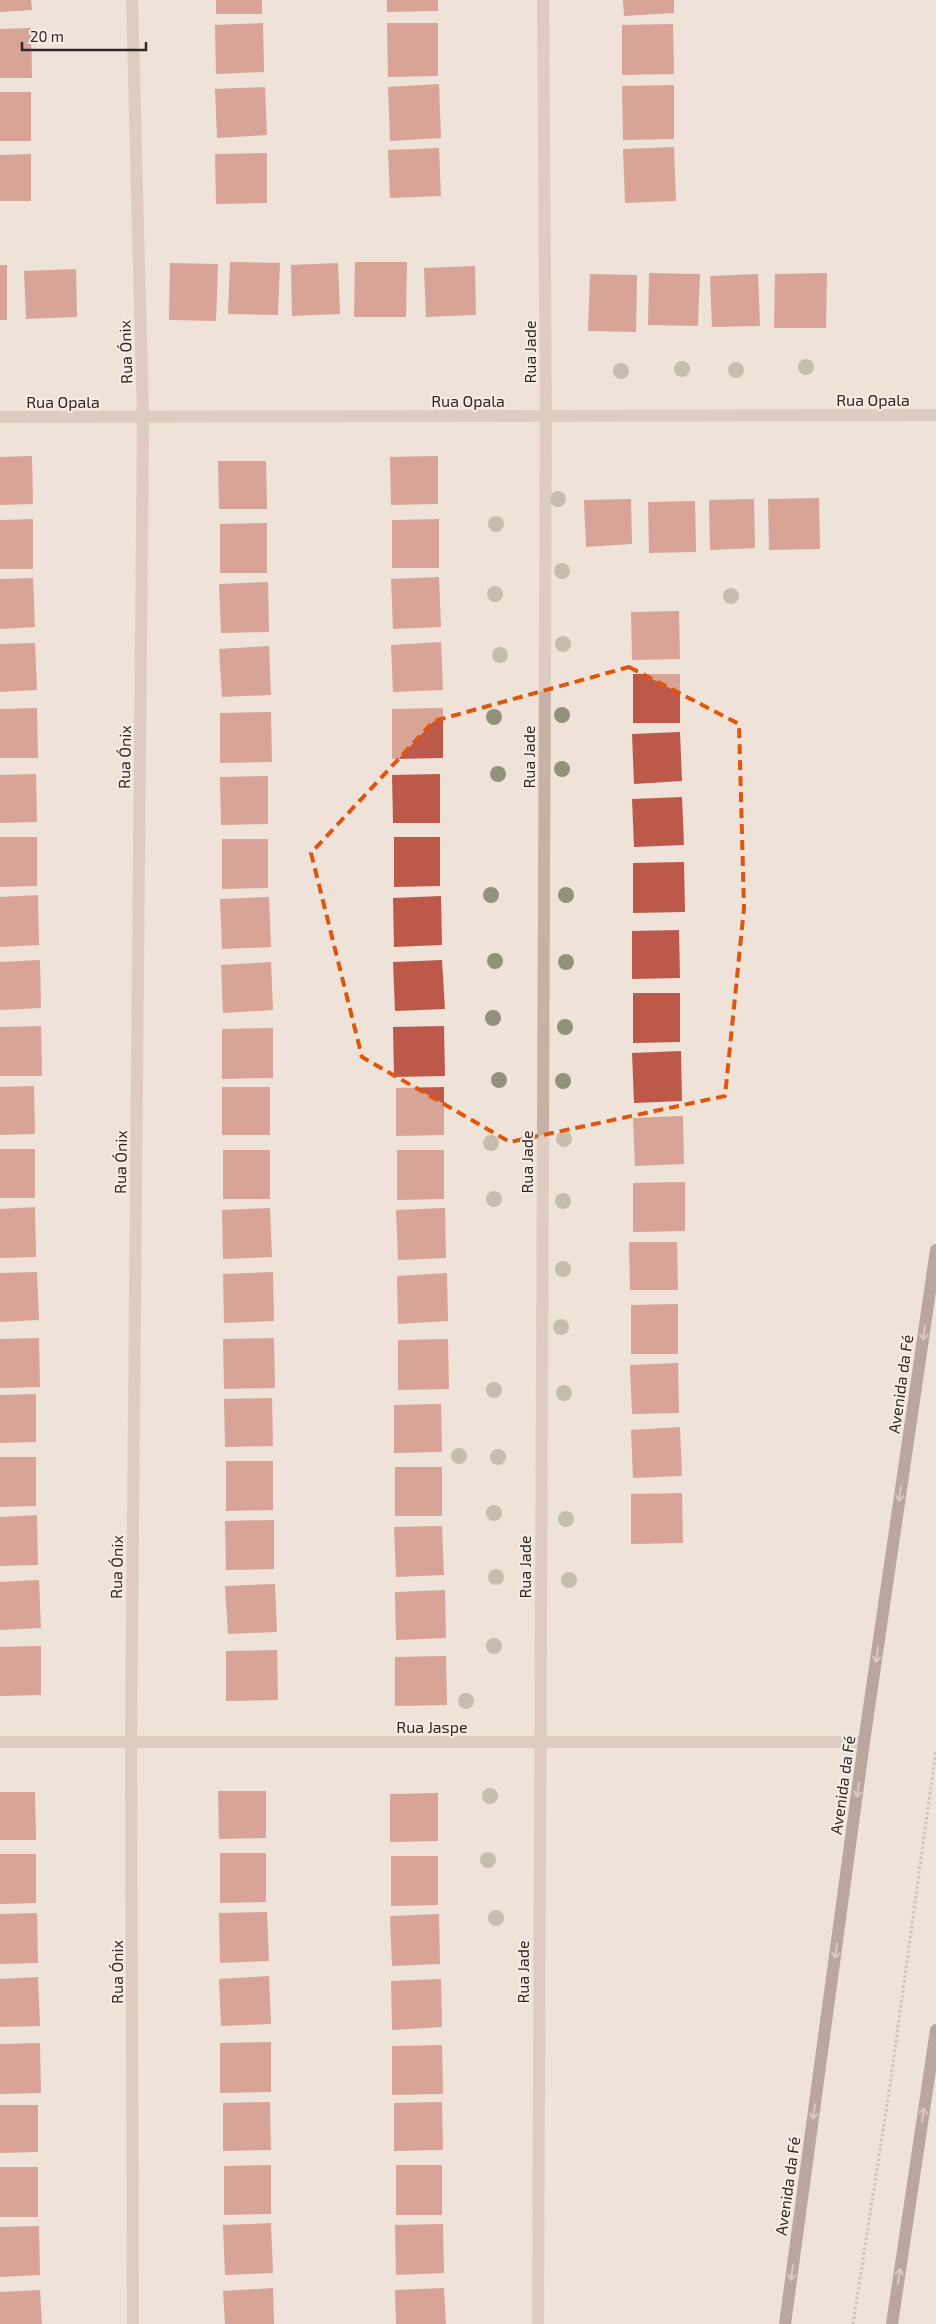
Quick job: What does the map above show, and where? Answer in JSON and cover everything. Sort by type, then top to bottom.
[{"type":"main road","name":"Avenida da Fé","points":[[785,2324],[864,1742],[936,1250]]},
{"type":"main road","points":[[892,2324],[936,2030]]},
{"type":"street","name":"Rua Ónix","points":[[132,0],[144,417],[131,1742],[133,2324]]},
{"type":"street","name":"Rua Jade","points":[[538,2324],[546,416],[543,0]]},
{"type":"street","name":"Rua Opala","points":[[0,417],[936,415]]},
{"type":"street","name":"Rua Jaspe","points":[[0,1742],[864,1742]]},
{"type":"path","points":[[853,2324],[889,2092],[936,1750]]},
{"type":"highlighted area","points":[[629,667],[739,724],[744,908],[725,1096],[510,1142],[362,1057],[311,853],[434,721]]},
{"type":"building","points":[[0,0],[31,0],[32,10],[0,12]]},
{"type":"building","points":[[216,0],[262,0],[262,14],[216,14]]},
{"type":"building","points":[[387,0],[438,0],[438,11],[387,12]]},
{"type":"building","points":[[623,0],[674,0],[674,13],[624,16]]},
{"type":"building","points":[[263,23],[264,72],[216,74],[215,25]]},
{"type":"building","points":[[387,23],[438,23],[438,76],[388,77]]},
{"type":"building","points":[[673,24],[674,74],[622,75],[622,25]]},
{"type":"building","points":[[31,28],[32,78],[0,78],[0,29]]},
{"type":"building","points":[[439,84],[441,138],[390,141],[388,87]]},
{"type":"building","points":[[674,85],[674,139],[623,140],[622,86]]},
{"type":"building","points":[[265,87],[267,135],[217,138],[215,89]]},
{"type":"building","points":[[0,92],[31,92],[31,141],[0,141]]},
{"type":"building","points":[[674,147],[676,201],[625,203],[623,149]]},
{"type":"building","points":[[439,148],[441,196],[390,198],[388,150]]},
{"type":"building","points":[[267,153],[267,203],[216,204],[215,154]]},
{"type":"building","points":[[31,154],[31,201],[0,201],[0,155]]},
{"type":"building","points":[[230,262],[280,263],[278,315],[228,314]]},
{"type":"building","points":[[355,262],[407,262],[406,317],[354,317]]},
{"type":"building","points":[[170,263],[218,264],[216,321],[169,320]]},
{"type":"building","points":[[338,263],[340,314],[292,316],[291,265]]},
{"type":"building","points":[[0,265],[7,265],[7,320],[0,320]]},
{"type":"building","points":[[475,266],[476,315],[426,317],[424,268]]},
{"type":"building","points":[[76,269],[77,317],[26,319],[24,271]]},
{"type":"building","points":[[649,273],[700,274],[698,326],[648,325]]},
{"type":"building","points":[[827,273],[826,328],[774,328],[775,274]]},
{"type":"building","points":[[590,274],[637,275],[636,332],[588,331]]},
{"type":"building","points":[[758,274],[760,326],[712,327],[710,276]]},
{"type":"building","points":[[32,456],[33,504],[0,505],[0,457]]},
{"type":"building","points":[[438,456],[438,504],[391,505],[390,457]]},
{"type":"building","points":[[218,461],[266,461],[267,509],[219,509]]},
{"type":"building","points":[[819,498],[820,549],[769,550],[768,499]]},
{"type":"building","points":[[631,499],[632,544],[586,547],[584,500]]},
{"type":"building","points":[[754,499],[755,548],[710,550],[709,500]]},
{"type":"building","points":[[695,501],[696,552],[649,553],[648,502]]},
{"type":"building","points":[[33,519],[33,569],[0,569],[0,520]]},
{"type":"building","points":[[439,519],[439,568],[392,568],[392,520]]},
{"type":"building","points":[[267,523],[267,573],[220,573],[220,524]]},
{"type":"building","points":[[439,577],[441,627],[393,629],[391,579]]},
{"type":"building","points":[[33,578],[35,627],[0,629],[0,579]]},
{"type":"building","points":[[268,582],[269,632],[221,633],[219,584]]},
{"type":"building","points":[[679,611],[680,659],[632,660],[631,612]]},
{"type":"building","points":[[441,642],[443,690],[393,692],[391,645]]},
{"type":"building","points":[[35,643],[37,690],[0,692],[0,644]]},
{"type":"building","points":[[269,646],[271,695],[222,697],[219,649]]},
{"type":"building","points":[[633,674],[680,674],[680,723],[633,723]]},
{"type":"building","points":[[37,708],[38,758],[0,758],[0,709]]},
{"type":"building","points":[[443,708],[443,758],[392,759],[392,709]]},
{"type":"building","points":[[271,712],[272,762],[220,763],[220,713]]},
{"type":"building","points":[[680,732],[682,781],[634,784],[632,734]]},
{"type":"building","points":[[36,774],[37,822],[0,823],[0,775]]},
{"type":"building","points":[[440,774],[440,823],[393,823],[392,775]]},
{"type":"building","points":[[268,776],[268,824],[221,825],[220,777]]},
{"type":"building","points":[[682,797],[684,845],[634,847],[632,799]]},
{"type":"building","points":[[0,837],[37,837],[37,886],[0,887]]},
{"type":"building","points":[[394,837],[440,837],[440,886],[394,887]]},
{"type":"building","points":[[222,839],[268,839],[268,888],[222,889]]},
{"type":"building","points":[[684,862],[685,912],[633,913],[633,863]]},
{"type":"building","points":[[38,895],[39,945],[0,947],[0,897]]},
{"type":"building","points":[[441,896],[442,945],[394,947],[393,898]]},
{"type":"building","points":[[269,897],[271,947],[222,949],[220,899]]},
{"type":"building","points":[[679,930],[680,978],[632,979],[632,931]]},
{"type":"building","points":[[40,960],[41,1008],[0,1010],[0,962]]},
{"type":"building","points":[[442,960],[445,1009],[395,1011],[393,962]]},
{"type":"building","points":[[271,962],[273,1010],[223,1013],[221,965]]},
{"type":"building","points":[[633,993],[680,993],[680,1042],[633,1043]]},
{"type":"building","points":[[41,1026],[42,1076],[0,1076],[0,1027]]},
{"type":"building","points":[[444,1026],[445,1076],[394,1077],[393,1027]]},
{"type":"building","points":[[273,1028],[273,1078],[222,1079],[222,1029]]},
{"type":"building","points":[[681,1051],[682,1101],[634,1103],[632,1053]]},
{"type":"building","points":[[34,1086],[35,1134],[0,1135],[0,1087]]},
{"type":"building","points":[[222,1087],[270,1087],[270,1135],[222,1135]]},
{"type":"building","points":[[444,1087],[444,1135],[396,1136],[396,1088]]},
{"type":"building","points":[[683,1116],[684,1164],[635,1166],[633,1118]]},
{"type":"building","points":[[0,1149],[35,1149],[35,1198],[0,1198]]},
{"type":"building","points":[[223,1150],[270,1150],[270,1199],[223,1199]]},
{"type":"building","points":[[397,1150],[444,1150],[444,1199],[397,1200]]},
{"type":"building","points":[[685,1182],[685,1231],[633,1232],[633,1183]]},
{"type":"building","points":[[35,1207],[36,1257],[0,1258],[0,1209]]},
{"type":"building","points":[[270,1208],[272,1257],[223,1259],[222,1210]]},
{"type":"building","points":[[445,1208],[446,1258],[398,1260],[396,1210]]},
{"type":"building","points":[[629,1242],[677,1242],[678,1290],[630,1290]]},
{"type":"building","points":[[37,1272],[39,1320],[0,1322],[0,1273]]},
{"type":"building","points":[[273,1272],[274,1321],[224,1323],[223,1274]]},
{"type":"building","points":[[447,1273],[448,1321],[398,1324],[397,1276]]},
{"type":"building","points":[[678,1304],[678,1354],[631,1354],[631,1305]]},
{"type":"building","points":[[39,1338],[40,1387],[0,1388],[0,1339]]},
{"type":"building","points":[[274,1338],[275,1388],[224,1389],[223,1339]]},
{"type":"building","points":[[448,1339],[449,1389],[398,1390],[398,1340]]},
{"type":"building","points":[[678,1363],[679,1413],[632,1414],[630,1365]]},
{"type":"building","points":[[36,1394],[36,1442],[0,1443],[0,1395]]},
{"type":"building","points":[[272,1398],[273,1446],[225,1447],[224,1399]]},
{"type":"building","points":[[441,1404],[442,1452],[394,1453],[394,1405]]},
{"type":"building","points":[[680,1427],[682,1476],[633,1478],[631,1430]]},
{"type":"building","points":[[0,1457],[36,1457],[36,1506],[0,1507]]},
{"type":"building","points":[[226,1461],[273,1461],[273,1510],[226,1511]]},
{"type":"building","points":[[395,1467],[442,1467],[442,1516],[395,1516]]},
{"type":"building","points":[[682,1493],[683,1543],[631,1544],[631,1494]]},
{"type":"building","points":[[37,1515],[38,1565],[0,1566],[0,1517]]},
{"type":"building","points":[[274,1520],[274,1569],[226,1570],[225,1521]]},
{"type":"building","points":[[442,1526],[444,1575],[396,1577],[394,1527]]},
{"type":"building","points":[[39,1580],[41,1628],[0,1630],[0,1582]]},
{"type":"building","points":[[275,1584],[277,1632],[228,1634],[225,1586]]},
{"type":"building","points":[[445,1590],[446,1638],[396,1640],[395,1592]]},
{"type":"building","points":[[41,1646],[41,1695],[0,1696],[0,1647]]},
{"type":"building","points":[[277,1650],[278,1700],[226,1701],[226,1651]]},
{"type":"building","points":[[446,1656],[447,1705],[395,1706],[395,1657]]},
{"type":"building","points":[[218,1791],[266,1791],[266,1838],[219,1839]]},
{"type":"building","points":[[0,1792],[35,1792],[36,1840],[0,1840]]},
{"type":"building","points":[[438,1793],[438,1841],[390,1842],[390,1794]]},
{"type":"building","points":[[220,1853],[266,1853],[266,1902],[220,1903]]},
{"type":"building","points":[[0,1854],[36,1854],[36,1903],[0,1904]]},
{"type":"building","points":[[391,1856],[438,1856],[438,1905],[391,1906]]},
{"type":"building","points":[[267,1912],[269,1961],[220,1963],[219,1913]]},
{"type":"building","points":[[37,1913],[38,1963],[0,1964],[0,1914]]},
{"type":"building","points":[[439,1914],[440,1964],[392,1966],[390,1916]]},
{"type":"building","points":[[269,1976],[271,2024],[221,2026],[219,1979]]},
{"type":"building","points":[[38,1977],[40,2026],[0,2027],[0,1979]]},
{"type":"building","points":[[441,1979],[442,2027],[392,2030],[391,1981]]},
{"type":"building","points":[[271,2042],[271,2092],[220,2093],[220,2043]]},
{"type":"building","points":[[40,2043],[41,2093],[0,2094],[0,2044]]},
{"type":"building","points":[[442,2045],[443,2094],[392,2095],[392,2046]]},
{"type":"building","points":[[270,2102],[271,2150],[223,2151],[223,2103]]},
{"type":"building","points":[[442,2102],[443,2150],[394,2151],[394,2103]]},
{"type":"building","points":[[0,2105],[38,2105],[38,2152],[0,2153]]},
{"type":"building","points":[[271,2165],[271,2214],[224,2215],[224,2166]]},
{"type":"building","points":[[396,2165],[442,2165],[442,2215],[396,2215]]},
{"type":"building","points":[[0,2167],[38,2167],[38,2217],[0,2217]]},
{"type":"building","points":[[271,2223],[273,2273],[225,2275],[223,2225]]},
{"type":"building","points":[[443,2224],[444,2273],[396,2275],[395,2225]]},
{"type":"building","points":[[39,2226],[40,2275],[0,2277],[0,2227]]},
{"type":"building","points":[[273,2288],[274,2324],[225,2324],[223,2291]]},
{"type":"building","points":[[444,2288],[446,2324],[396,2324],[395,2290]]},
{"type":"building","points":[[40,2290],[42,2324],[0,2324],[0,2292]]}]
